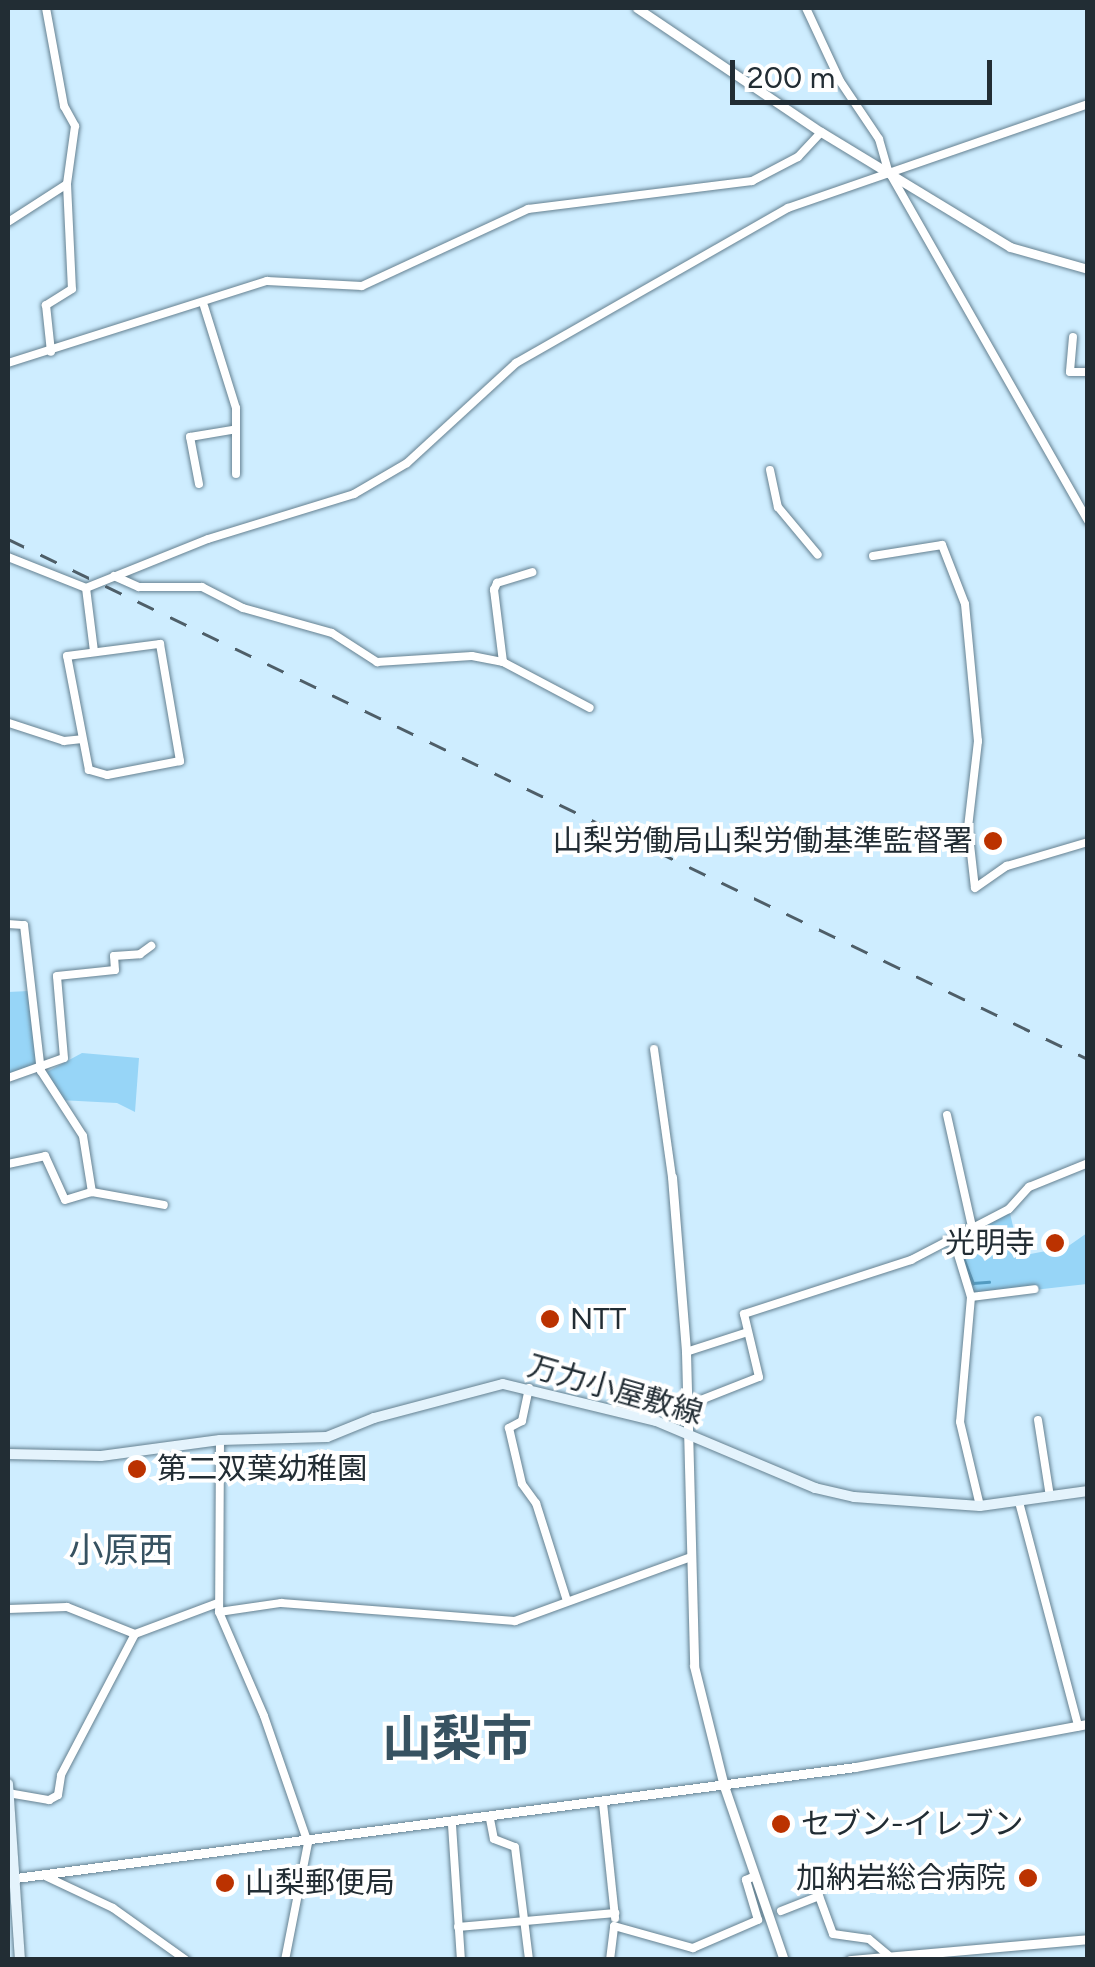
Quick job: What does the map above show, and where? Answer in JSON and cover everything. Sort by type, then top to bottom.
[{"type":"main road","name":"万力小屋敷線","points":[[8,1454],[101,1456],[220,1440],[327,1438],[492,1386],[529,1388],[690,1435],[815,1488],[980,1506],[1088,1490]]},
{"type":"main road","points":[[8,1784],[10,1879],[20,1960]]},
{"type":"street","points":[[46,8],[64,106],[76,126],[68,184],[72,289],[46,304],[51,352]]},
{"type":"street","points":[[637,8],[820,132],[1010,247],[1088,269]]},
{"type":"street","points":[[806,8],[840,81],[879,139],[888,170],[1088,521]]},
{"type":"street","points":[[8,557],[86,588],[376,483],[407,463],[516,362],[788,208],[888,170],[1088,104]]},
{"type":"street","points":[[8,363],[204,306],[284,278],[362,286],[459,238],[550,204],[659,198],[752,181],[798,157],[820,132]]},
{"type":"street","points":[[8,222],[68,184]]},
{"type":"street","points":[[204,306],[236,408],[232,430],[236,474]]},
{"type":"street","points":[[1071,386],[1073,338]]},
{"type":"street","points":[[1070,372],[1088,372]]},
{"type":"street","points":[[198,484],[190,437],[232,430]]},
{"type":"street","points":[[770,470],[778,507],[818,556]]},
{"type":"street","points":[[873,556],[942,545],[965,604],[978,741],[968,827],[974,888],[1007,866],[1088,842]]},
{"type":"street","points":[[503,662],[494,590],[497,583],[532,572]]},
{"type":"street","points":[[114,576],[139,587],[202,587],[244,608],[332,632],[371,661],[472,656],[503,662],[590,708]]},
{"type":"street","points":[[86,588],[94,651]]},
{"type":"street","points":[[160,644],[180,761],[107,775],[88,770],[82,739],[67,656],[160,644]]},
{"type":"street","points":[[9,723],[64,741],[82,739]]},
{"type":"street","points":[[8,924],[24,925],[41,1072],[82,1136],[92,1192]]},
{"type":"street","points":[[8,1078],[41,1072],[64,1058],[57,976],[114,970],[114,956],[140,954],[150,946]]},
{"type":"street","points":[[654,1049],[672,1177],[686,1352],[694,1666],[724,1786],[784,1960]]},
{"type":"street","points":[[946,1115],[972,1227]]},
{"type":"street","points":[[8,1164],[40,1154],[65,1200],[92,1192],[164,1205]]},
{"type":"street","points":[[688,1405],[759,1377],[744,1314],[872,1275],[1009,1209],[1029,1188],[1088,1164]]},
{"type":"street","points":[[953,1238],[971,1297],[958,1399],[980,1506]]},
{"type":"street","points":[[971,1297],[1035,1288]]},
{"type":"street","points":[[686,1352],[748,1332]]},
{"type":"street","points":[[529,1388],[522,1421],[509,1428],[522,1484],[536,1503],[567,1601]]},
{"type":"street","points":[[1038,1420],[1050,1497]]},
{"type":"street","points":[[220,1440],[219,1608],[264,1716],[308,1843],[284,1960]]},
{"type":"street","points":[[10,1879],[724,1786],[1082,1725],[1019,1502]]},
{"type":"street","points":[[8,1609],[67,1607],[134,1634],[219,1608],[281,1603],[515,1620],[691,1556]]},
{"type":"street","points":[[8,1793],[50,1800],[58,1794],[61,1775],[134,1634]]},
{"type":"street","points":[[603,1803],[615,1913],[610,1960]]},
{"type":"street","points":[[490,1819],[494,1839],[515,1847],[529,1960]]},
{"type":"street","points":[[452,1824],[461,1960]]},
{"type":"street","points":[[46,1876],[113,1908],[186,1960]]},
{"type":"street","points":[[614,1926],[693,1948],[758,1920],[746,1880],[755,1876]]},
{"type":"street","points":[[781,1911],[819,1896],[833,1934],[869,1939],[888,1955]]},
{"type":"street","points":[[458,1927],[615,1913]]},
{"type":"street","points":[[850,1960],[1088,1939]]},
{"type":"shaded area","points":[[29,991],[42,1067],[8,1078],[8,992]]},
{"type":"shaded area","points":[[82,1053],[139,1058],[135,1112],[117,1103],[59,1100],[47,1072]]},
{"type":"shaded area","points":[[1009,1209],[1020,1256],[1067,1247],[1087,1233],[1087,1284],[971,1297],[958,1256],[983,1248],[972,1227]]},
{"type":"waterway","points":[[959,1246],[973,1283],[989,1282]]},
{"type":"railway","points":[[8,539],[1088,1059]]},
{"type":"place","name":"山梨労働局山梨労働基準監督署","points":[[993,841]]},
{"type":"place","name":"光明寺","points":[[1055,1243]]},
{"type":"place","name":"NTT","points":[[550,1319]]},
{"type":"place","name":"第二双葉幼稚園","points":[[137,1469]]},
{"type":"place","name":"セブン-イレブン","points":[[781,1824]]},
{"type":"place","name":"加納岩総合病院","points":[[1028,1878]]},
{"type":"place","name":"山梨郵便局","points":[[225,1883]]},
{"type":"district","name":"小原西","points":[[121,1550]]},
{"type":"district","name":"山梨市","points":[[457,1739]]}]
